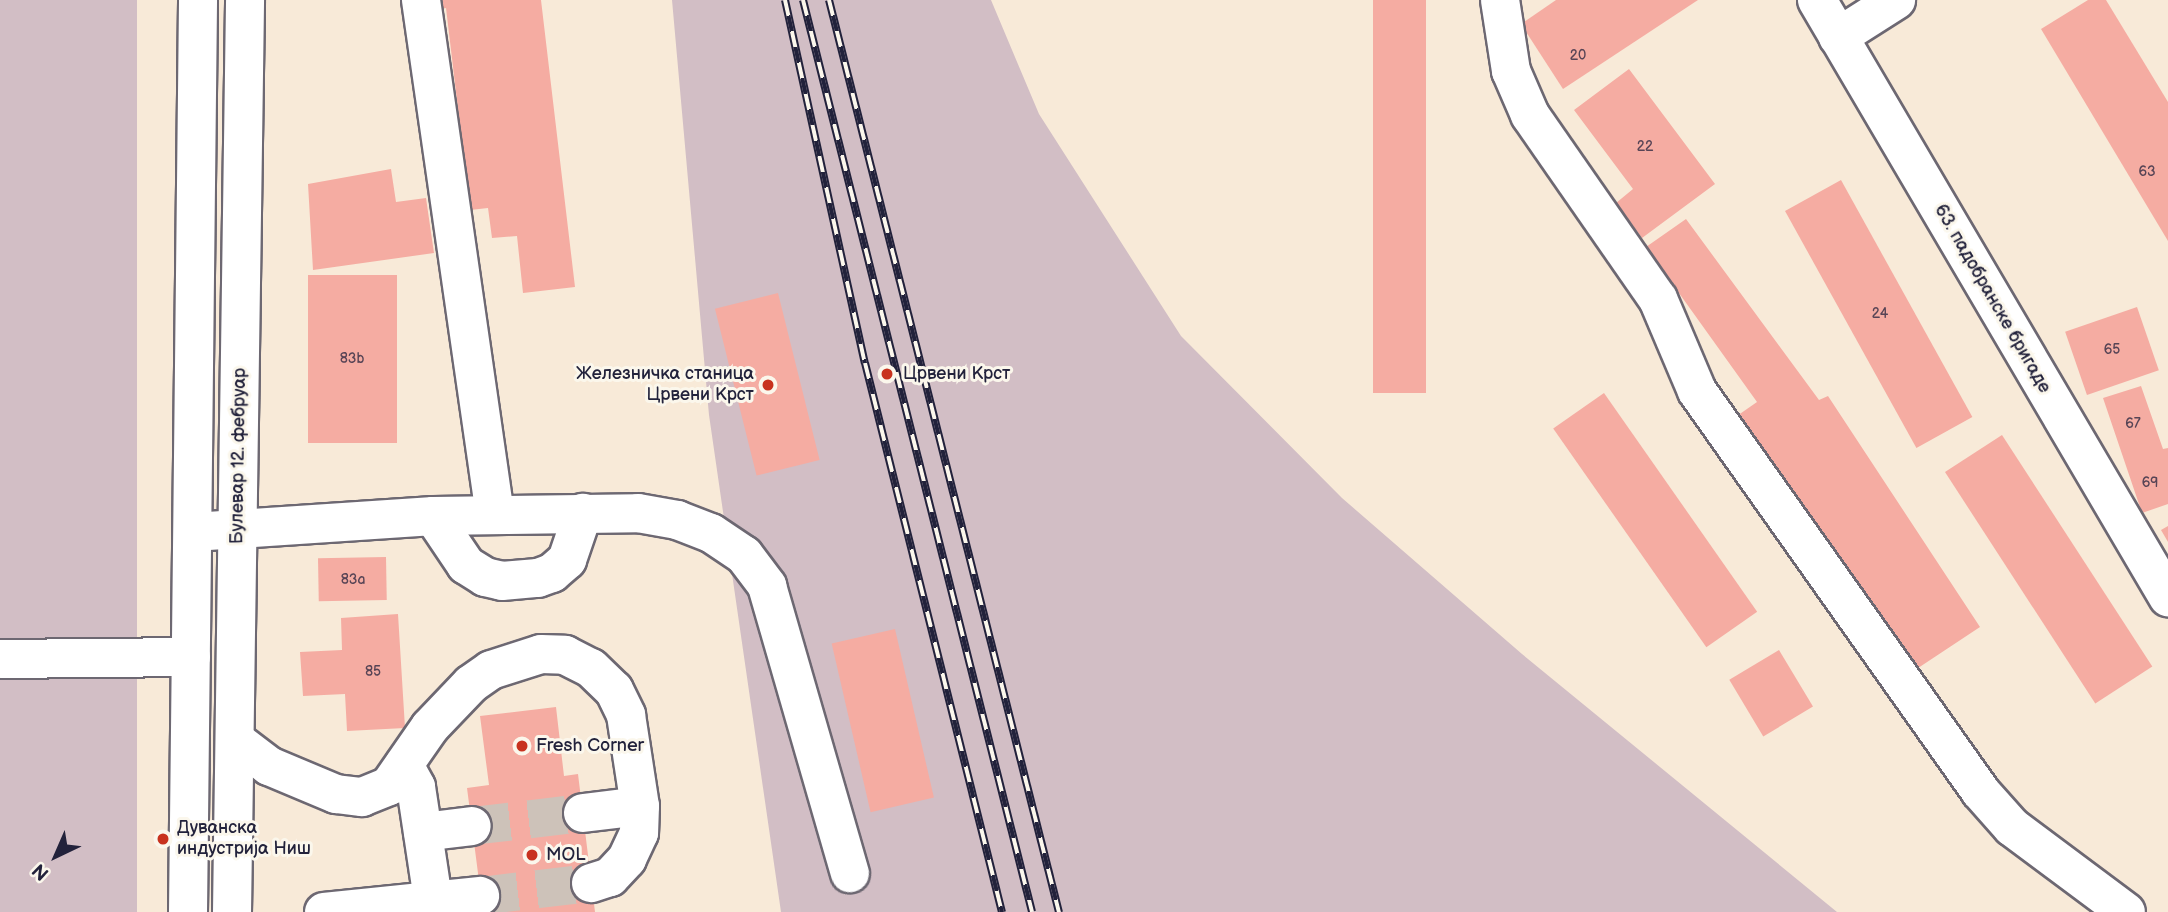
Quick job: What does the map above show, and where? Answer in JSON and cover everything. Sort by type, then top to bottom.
[{"type":"main road","points":[[188,912],[198,0]]},
{"type":"main road","name":"Булевар 12. фебруар","points":[[232,912],[245,0]]},
{"type":"main road","points":[[421,0],[495,514]]},
{"type":"main road","points":[[1500,0],[1511,71],[1530,115],[1658,299],[1697,391],[1980,790],[2012,827],[2126,912]]},
{"type":"main road","name":"63. падобранске бригаде","points":[[1817,0],[2168,597]]},
{"type":"main road","points":[[1838,37],[1896,0]]},
{"type":"main road","points":[[433,516],[466,565],[485,577],[502,581],[538,578],[552,573],[567,560],[583,513]]},
{"type":"main road","points":[[194,532],[433,516],[638,513],[677,520],[711,533],[744,555],[767,586],[850,873]]},
{"type":"main road","points":[[235,740],[269,766],[336,794],[362,797],[389,786],[430,727],[471,684],[491,670],[541,654],[565,655],[592,668],[614,690],[626,715],[640,806],[639,833],[627,859],[610,877],[592,883]]},
{"type":"main road","points":[[0,659],[191,657]]},
{"type":"main road","points":[[404,765],[416,788],[433,901]]},
{"type":"main road","points":[[583,813],[640,806]]},
{"type":"main road","points":[[423,832],[472,826]]},
{"type":"main road","points":[[324,912],[480,896]]},
{"type":"shaded area","points":[[0,0],[137,0],[137,912],[0,912]]},
{"type":"shaded area","points":[[672,0],[991,0],[1039,114],[1181,336],[1342,498],[1522,654],[1837,912],[781,912],[709,415]]},
{"type":"building","points":[[434,0],[541,0],[575,287],[523,293],[517,236],[492,238],[488,208],[470,210],[446,8],[436,10]]},
{"type":"building","points":[[1373,0],[1426,0],[1426,393],[1373,393]]},
{"type":"building","points":[[1556,0],[1698,0],[1563,89],[1521,24]]},
{"type":"building","points":[[2088,0],[2106,0],[2168,102],[2168,241],[2041,29]]},
{"type":"building","points":[[1629,69],[1715,184],[1642,238],[1616,203],[1633,189],[1574,110]]},
{"type":"building","points":[[391,169],[396,202],[426,198],[434,253],[313,270],[308,184]]},
{"type":"building","points":[[1841,180],[1972,417],[1916,448],[1785,211]]},
{"type":"building","points":[[1686,219],[1819,400],[1828,396],[1980,627],[1906,676],[1734,418],[1757,402],[1646,247]]},
{"type":"building","points":[[308,275],[397,275],[397,443],[308,443]]},
{"type":"building","name":"Железничка станица Црвени Крст","points":[[778,293],[820,460],[757,476],[715,309]]},
{"type":"building","points":[[2137,307],[2159,370],[2087,395],[2065,332]]},
{"type":"building","points":[[2141,386],[2163,449],[2168,448],[2168,504],[2142,513],[2103,398]]},
{"type":"building","points":[[1604,393],[1757,612],[1706,647],[1553,429]]},
{"type":"building","points":[[2002,435],[2152,666],[2095,704],[1945,472]]},
{"type":"building","points":[[2168,526],[2168,542],[2161,530]]},
{"type":"building","points":[[386,557],[387,600],[319,601],[318,558]]},
{"type":"building","points":[[398,614],[405,728],[347,731],[345,694],[303,696],[300,652],[342,650],[341,618]]},
{"type":"building","points":[[895,629],[934,798],[871,812],[832,644]]},
{"type":"building","points":[[1779,650],[1813,707],[1763,736],[1729,680]]},
{"type":"building","name":"MOL","points":[[556,707],[564,776],[578,774],[595,912],[483,912],[467,788],[489,785],[480,716]]},
{"type":"tunnel","points":[[472,826],[583,813]]},
{"type":"tunnel","points":[[480,896],[591,883]]},
{"type":"railway","points":[[785,0],[865,363],[1002,912]]},
{"type":"railway","points":[[803,0],[1032,912]]},
{"type":"railway","points":[[829,0],[1059,912]]},
{"type":"place","name":"Црвени Крст","points":[[887,374]]},
{"type":"place","name":"Железничка станица Црвени Крст","points":[[768,385]]},
{"type":"place","name":"Fresh Corner","points":[[522,746]]},
{"type":"place","name":"Дуванска индустрија Ниш","points":[[163,839]]},
{"type":"place","name":"MOL","points":[[532,855]]}]
